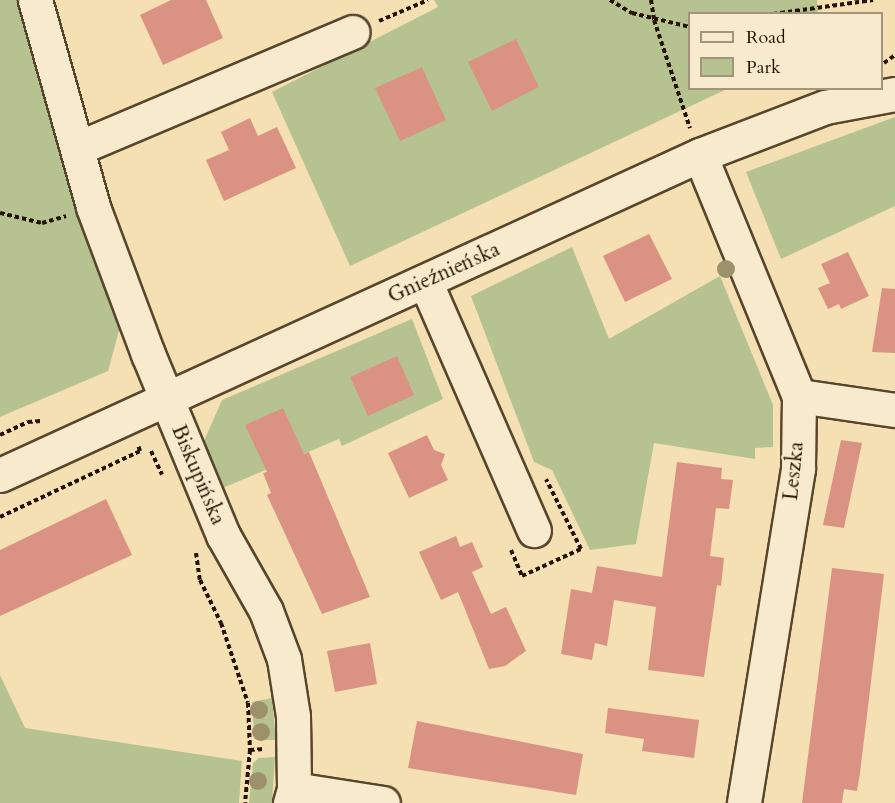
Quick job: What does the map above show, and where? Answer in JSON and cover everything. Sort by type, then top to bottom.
[{"type":"street","name":"Biskupińska","points":[[35,0],[93,207],[167,400],[223,535],[266,611],[284,659],[293,716],[292,796]]},
{"type":"street","points":[[78,148],[352,32]]},
{"type":"street","name":"Gnieźnieńska","points":[[0,475],[700,155],[825,107],[895,94]]},
{"type":"street","name":"Leszka","points":[[700,155],[721,214],[799,396],[798,470],[744,803]]},
{"type":"street","points":[[424,281],[534,530]]},
{"type":"street","points":[[799,396],[895,410]]},
{"type":"street","points":[[292,796],[383,803]]},
{"type":"path","points":[[352,32],[428,0]]},
{"type":"path","points":[[610,0],[654,20],[688,27]]},
{"type":"path","points":[[651,0],[654,20],[700,155]]},
{"type":"path","points":[[787,12],[873,0]]},
{"type":"path","points":[[0,213],[42,223],[93,207]]},
{"type":"path","points":[[134,437],[140,451]]},
{"type":"path","points":[[0,517],[140,451],[163,450]]},
{"type":"path","points":[[151,451],[166,483]]},
{"type":"path","points":[[195,548],[200,580],[221,623],[248,703],[250,750],[245,803]]},
{"type":"green space","points":[[0,0],[23,0],[120,327],[108,371],[0,417]]},
{"type":"green space","points":[[434,0],[817,0],[818,12],[688,12],[688,90],[725,90],[350,266],[272,92],[438,7]]},
{"type":"green space","points":[[895,117],[895,206],[781,259],[746,172]]},
{"type":"green space","points":[[572,247],[609,339],[720,276],[773,405],[773,447],[755,448],[755,459],[654,443],[636,544],[590,550],[552,470],[534,462],[471,296]]},
{"type":"green space","points":[[412,319],[443,399],[342,446],[339,439],[218,490],[200,450],[222,400]]},
{"type":"green space","points":[[0,675],[25,728],[242,761],[239,803],[0,803]]},
{"type":"green space","points":[[272,698],[276,740],[261,740],[254,735],[252,702]]},
{"type":"green space","points":[[275,757],[272,803],[249,803],[253,763],[259,758]]},
{"type":"building","points":[[171,0],[206,0],[223,38],[163,65],[140,15]]},
{"type":"building","points":[[516,39],[539,87],[492,111],[468,62]]},
{"type":"building","points":[[422,67],[446,120],[400,141],[375,88]]},
{"type":"building","points":[[250,118],[258,136],[277,127],[296,168],[224,201],[206,160],[229,150],[221,132]]},
{"type":"building","points":[[649,234],[672,279],[625,302],[603,256]]},
{"type":"building","points":[[848,252],[869,296],[841,309],[839,304],[828,309],[818,288],[830,283],[821,264]]},
{"type":"building","points":[[882,288],[895,289],[895,353],[872,352]]},
{"type":"building","points":[[397,356],[414,395],[368,416],[350,377]]},
{"type":"building","points":[[283,408],[304,454],[309,452],[370,597],[322,614],[267,495],[271,493],[263,473],[267,472],[245,425]]},
{"type":"building","points":[[427,435],[434,450],[445,454],[441,465],[448,480],[409,498],[388,453]]},
{"type":"building","points":[[841,440],[862,443],[844,528],[823,525]]},
{"type":"building","points":[[677,462],[722,468],[721,479],[733,480],[729,509],[716,508],[710,556],[724,558],[721,586],[717,585],[704,677],[648,670],[656,607],[614,600],[607,646],[595,643],[592,660],[561,654],[571,589],[592,593],[597,566],[662,577]]},
{"type":"building","points":[[106,499],[132,555],[0,616],[0,550]]},
{"type":"building","points":[[456,536],[460,547],[472,542],[483,567],[472,572],[491,614],[506,607],[526,651],[505,666],[489,669],[458,592],[441,600],[419,552]]},
{"type":"building","points":[[832,568],[884,574],[860,773],[857,791],[844,789],[842,803],[802,803]]},
{"type":"building","points":[[370,643],[377,684],[335,692],[327,651]]},
{"type":"building","points":[[608,708],[699,720],[694,758],[642,751],[644,739],[605,733]]},
{"type":"building","points":[[417,721],[583,754],[576,795],[408,768]]}]
